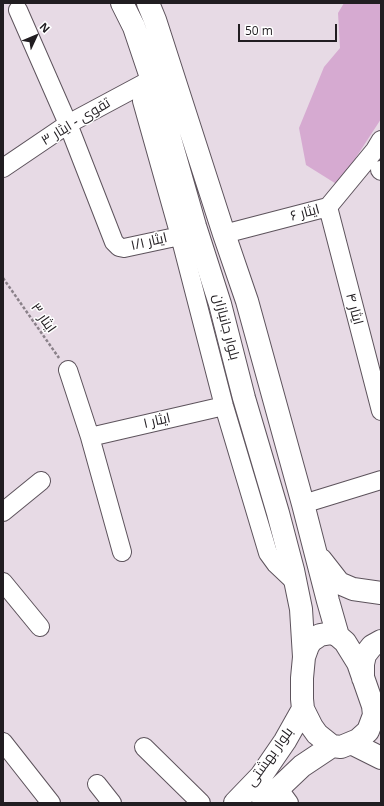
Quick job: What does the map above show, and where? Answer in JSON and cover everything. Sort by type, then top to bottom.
[{"type":"main road","name":"بلوار جانبازان","points":[[122,3],[134,27],[152,79],[195,226],[220,304],[278,513],[295,582],[301,610],[304,658]]},
{"type":"main road","name":"بلوار جانبازان","points":[[148,3],[155,20],[247,301],[338,636]]},
{"type":"main road","points":[[220,304],[226,310],[235,311],[242,308],[247,301]]},
{"type":"main road","points":[[233,354],[242,344],[248,343],[260,350]]},
{"type":"main road","points":[[315,554],[339,583],[353,589],[381,593]]},
{"type":"main road","points":[[301,610],[307,615],[314,616],[321,614],[326,608],[328,601]]},
{"type":"main road","points":[[342,745],[363,736],[368,731],[377,709],[355,658],[345,642],[338,636],[332,634],[320,635],[308,646],[304,658],[302,678],[303,709],[317,734],[342,745],[381,758]]},
{"type":"main road","points":[[363,679],[363,664],[365,655],[372,646],[381,641]]},
{"type":"main road","name":"بلوار بهشتی","points":[[234,803],[261,776],[281,747],[303,709]]},
{"type":"main road","points":[[281,747],[288,744],[297,750],[301,754],[302,766]]},
{"type":"main road","name":"بلوار بهشتی","points":[[277,798],[302,766],[342,745]]},
{"type":"street","points":[[18,10],[68,124]]},
{"type":"street","name":"تقوی - ایثار ۳","points":[[3,168],[68,124],[152,79]]},
{"type":"street","points":[[152,79],[143,94],[142,102],[180,236],[224,406],[268,553],[276,564],[295,582]]},
{"type":"street","name":"ایثار ۱/۱","points":[[68,124],[114,242],[119,247],[124,248],[180,236]]},
{"type":"street","name":"ایثار ۶","points":[[224,234],[328,207],[375,150],[381,140]]},
{"type":"street","name":"ایثار ۴","points":[[328,207],[381,411]]},
{"type":"street","points":[[68,370],[90,437],[122,552]]},
{"type":"street","name":"ایثار ۱","points":[[90,437],[224,406]]},
{"type":"street","points":[[303,504],[381,480]]},
{"type":"street","points":[[6,502],[41,481]]},
{"type":"street","points":[[3,582],[40,627]]},
{"type":"street","points":[[3,742],[51,803]]},
{"type":"street","points":[[144,747],[201,803]]},
{"type":"street","points":[[97,784],[112,803]]},
{"type":"path","name":"ایثار ۳","points":[[3,278],[68,370]]},
{"type":"shaded area","points":[[344,3],[378,3],[381,5],[381,119],[338,185],[306,165],[299,128],[324,67],[340,48],[338,13]]}]
